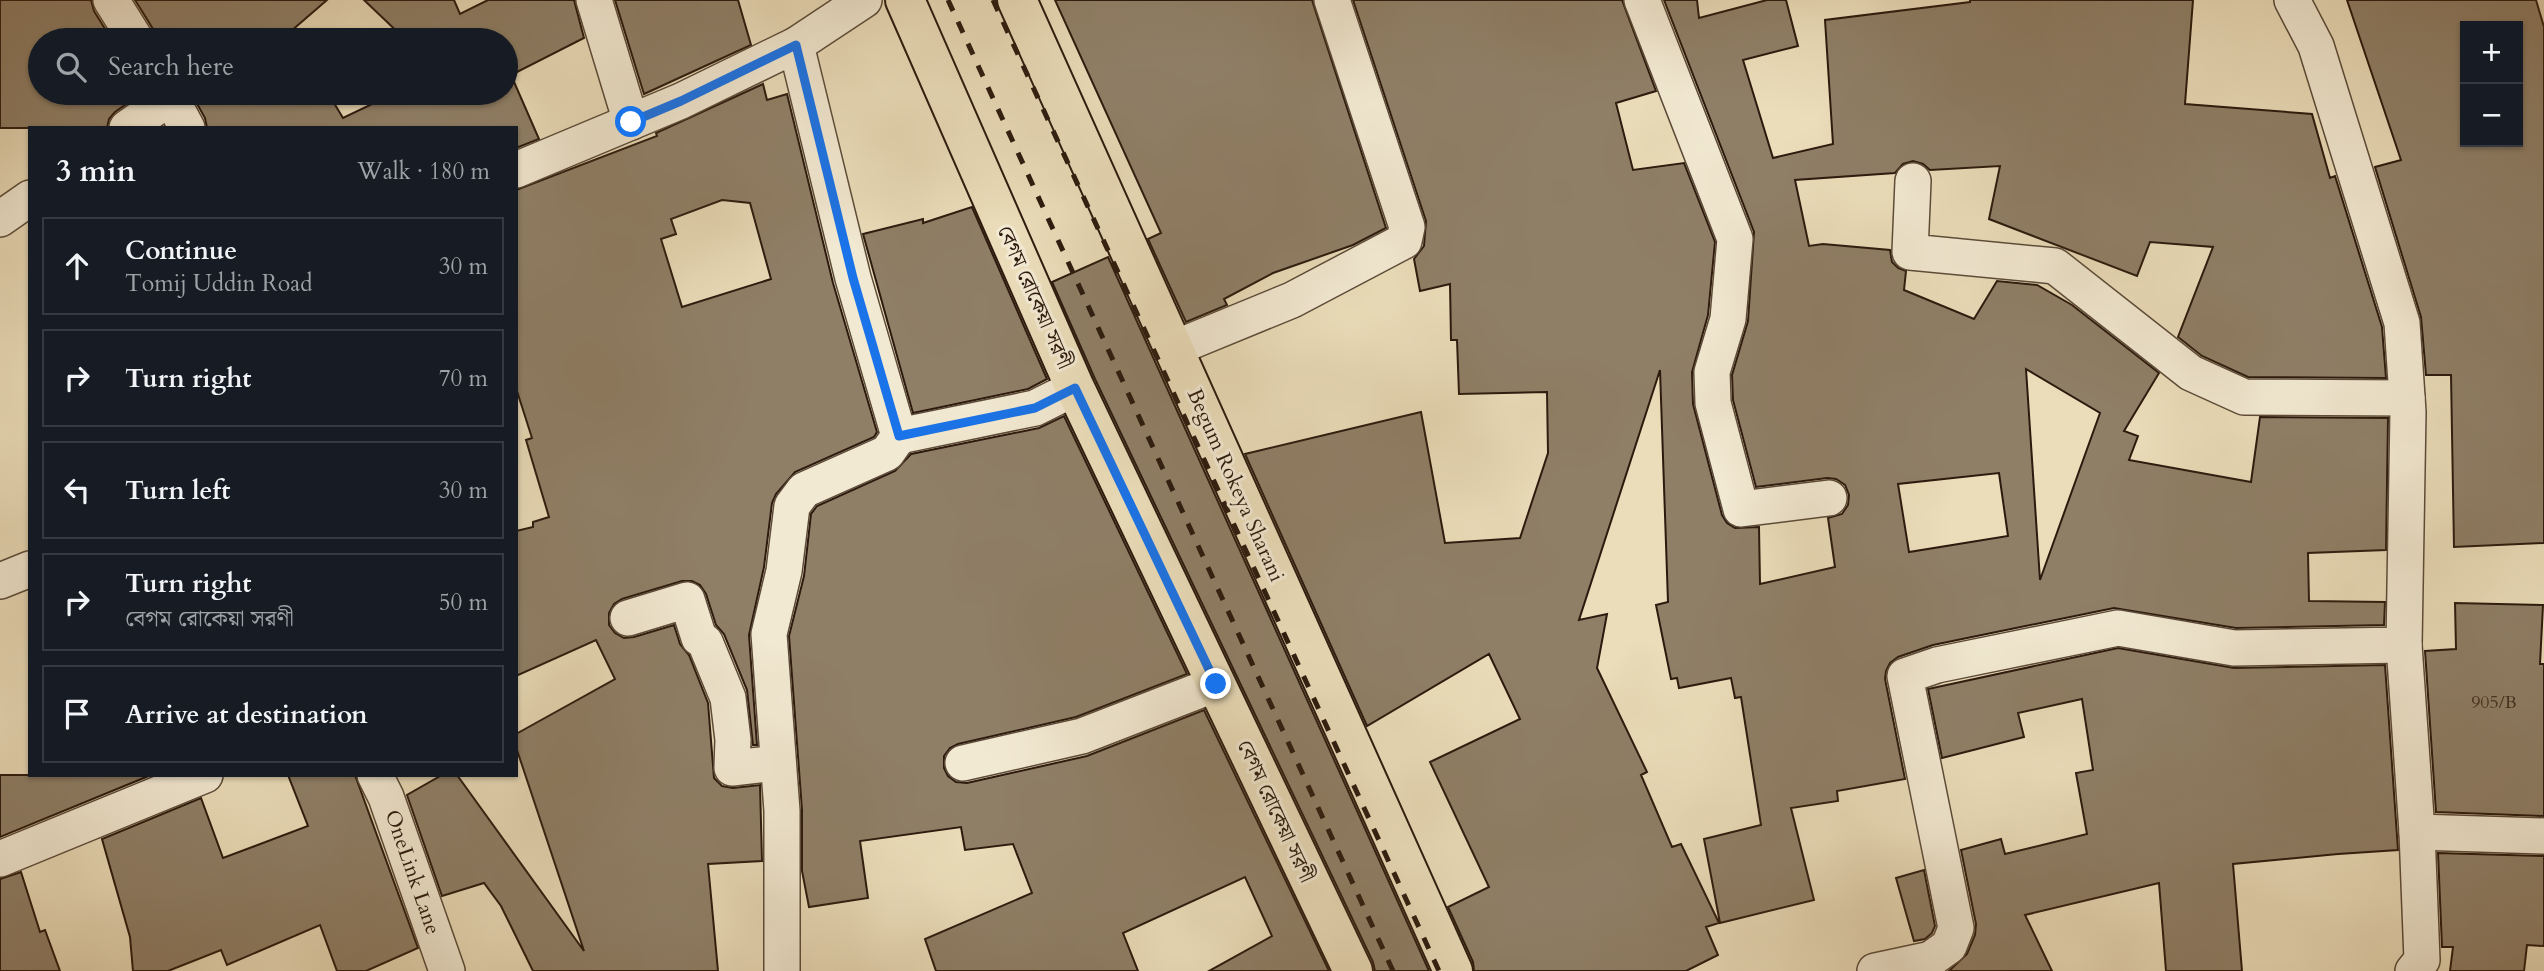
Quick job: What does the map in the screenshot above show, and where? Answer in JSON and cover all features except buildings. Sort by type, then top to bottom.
[{"type":"main road","name":"বেগম রোকেয়া সরণী","points":[[905,0],[1075,388],[1353,971]]},
{"type":"main road","name":"Begum Rokeya Sharani","points":[[1017,0],[1453,971]]},
{"type":"street","points":[[111,0],[128,28]]},
{"type":"street","points":[[594,0],[631,122]]},
{"type":"street","points":[[518,169],[681,101],[796,45],[863,0]]},
{"type":"street","points":[[1175,348],[1292,300],[1404,241],[1406,237],[1407,227],[1332,0]]},
{"type":"street","points":[[1642,0],[1735,239],[1728,318],[1712,372],[1713,403],[1741,509],[1829,498]]},
{"type":"street","points":[[2292,0],[2316,46],[2402,323],[2407,398],[2404,645],[2417,832],[2422,960],[2413,971]]},
{"type":"street","points":[[796,45],[853,278],[899,436]]},
{"type":"street","points":[[130,126],[157,105]]},
{"type":"street","points":[[175,105],[186,126]]},
{"type":"street","points":[[1913,181],[1910,252],[2055,266],[2190,373],[2244,397],[2407,398]]},
{"type":"street","points":[[0,219],[28,199]]},
{"type":"street","points":[[782,971],[782,811],[769,634],[785,571],[792,506],[804,491],[887,453],[899,436],[1035,408],[1075,388]]},
{"type":"street","points":[[0,581],[28,570]]},
{"type":"street","points":[[628,618],[687,600],[699,638],[705,642],[728,698],[733,740],[732,768],[778,763]]},
{"type":"street","points":[[1875,971],[1934,965],[1949,946],[1956,928],[1905,676],[1937,665],[2118,628],[2234,648],[2404,645]]},
{"type":"street","points":[[963,763],[1082,736],[1216,684]]},
{"type":"street","points":[[0,859],[200,777]]},
{"type":"street","name":"OneLink Lane","points":[[376,777],[386,797],[447,971]]},
{"type":"street","points":[[2417,832],[2544,835]]},
{"type":"railway","points":[[948,0],[1393,971]]},
{"type":"railway","points":[[993,0],[1439,971]]},
{"type":"route","points":[[631,122],[681,101],[796,45],[853,278],[899,436],[1035,408],[1075,388],[1216,684]]}]
